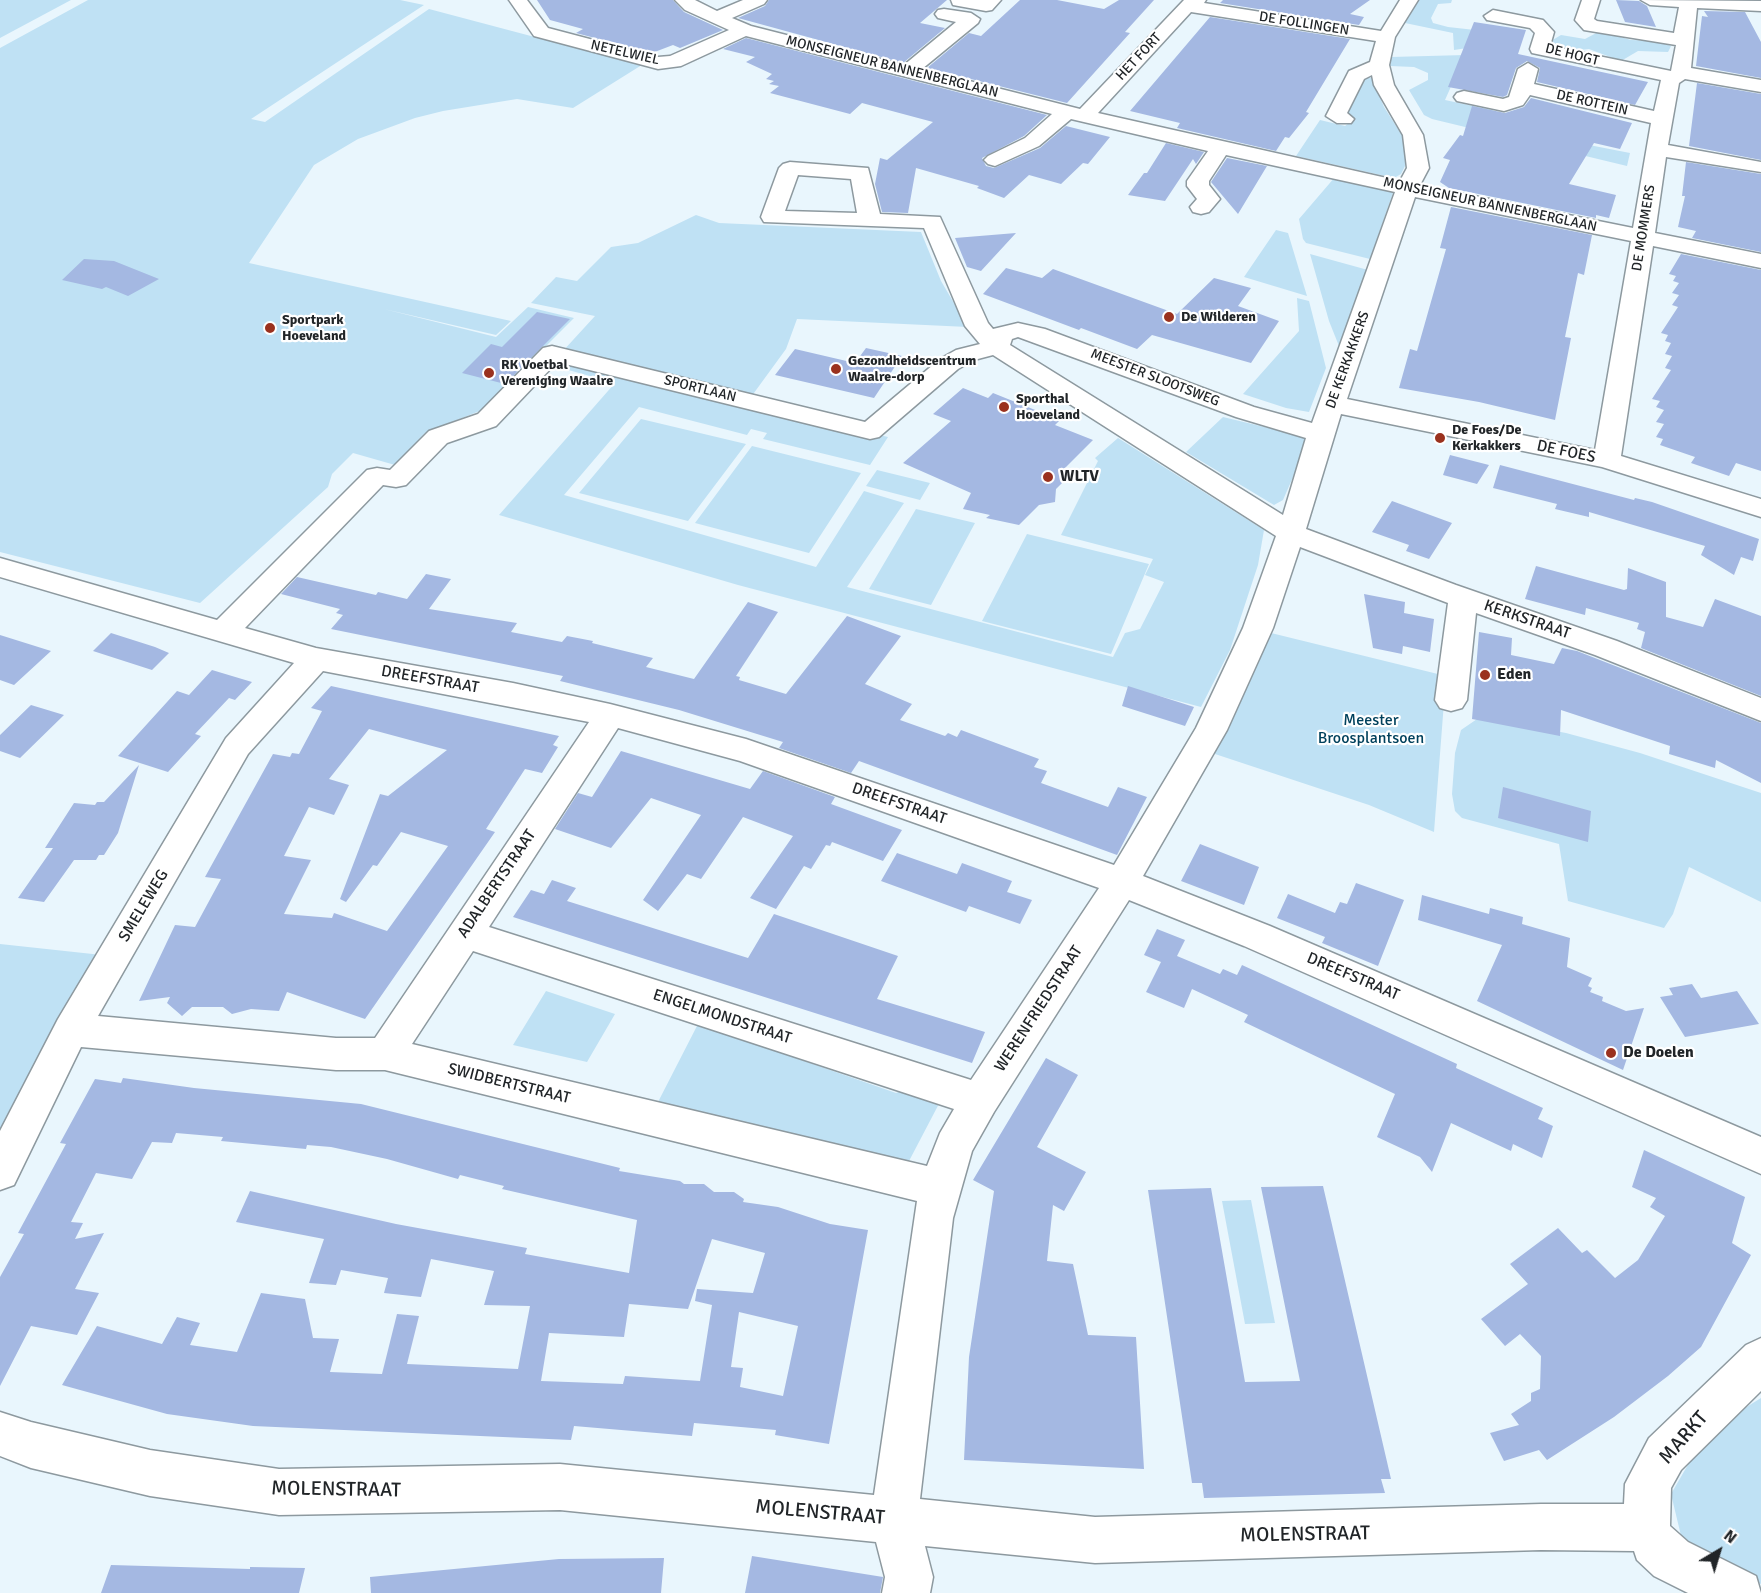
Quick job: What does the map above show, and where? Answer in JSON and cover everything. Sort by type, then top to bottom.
[{"type":"street","name":"NETELWIEL","points":[[518,0],[537,30],[541,32],[658,63],[674,62],[744,30]]},
{"type":"street","name":"MONSEIGNEUR BANNENBERGLAAN","points":[[684,0],[691,6],[744,30],[1075,114],[1220,149],[1761,261]]},
{"type":"street","points":[[717,18],[758,0]]},
{"type":"street","points":[[959,1],[986,6],[992,0]]},
{"type":"street","points":[[1344,119],[1336,116],[1356,75],[1379,65],[1386,37],[1409,0]]},
{"type":"street","points":[[1590,0],[1584,20],[1591,26],[1686,41]]},
{"type":"street","points":[[1650,0],[1761,6]]},
{"type":"street","name":"DE MOMMERS","points":[[1607,460],[1662,119],[1671,81],[1678,75],[1686,41],[1683,35],[1689,2]]},
{"type":"street","name":"DE FOLLINGEN","points":[[1192,3],[1386,37]]},
{"type":"street","name":"HET FORT","points":[[1075,114],[1192,3]]},
{"type":"street","points":[[908,70],[970,19],[944,14]]},
{"type":"street","name":"DE HOGT","points":[[1493,16],[1536,24],[1545,32],[1539,49],[1678,75],[1761,86]]},
{"type":"street","points":[[1464,97],[1504,105],[1516,101],[1539,49]]},
{"type":"street","name":"DE KERKAKKERS","points":[[1291,533],[1321,433],[1407,188],[1418,168],[1413,135],[1384,85],[1379,65]]},
{"type":"street","name":"DE ROTTEIN","points":[[1522,87],[1662,119]]},
{"type":"street","points":[[995,160],[1032,142],[1075,114]]},
{"type":"street","points":[[1201,207],[1209,199],[1198,186],[1198,181],[1220,149]]},
{"type":"street","points":[[1657,149],[1756,167]]},
{"type":"street","points":[[870,220],[932,222],[977,326],[997,347],[1291,533]]},
{"type":"street","name":"MEESTER SLOOTSWEG","points":[[997,347],[1002,334],[1018,330],[1036,334],[1245,412],[1284,425],[1321,433]]},
{"type":"street","name":"SPORTLAAN","points":[[224,631],[378,476],[396,479],[438,437],[487,420],[552,353],[870,431],[949,364],[965,355],[997,347]]},
{"type":"street","name":"DE FOES","points":[[1332,404],[1607,460],[1761,508]]},
{"type":"street","name":"KERKSTRAAT","points":[[1291,533],[1636,659],[1761,710]]},
{"type":"street","name":"WERENFRIEDSTRAAT","points":[[894,1519],[933,1218],[954,1146],[980,1100],[1122,882],[1211,730],[1234,684],[1291,533]]},
{"type":"street","name":"DREEFSTRAAT","points":[[0,567],[316,659],[513,694],[746,751],[1122,882],[1257,936],[1761,1156]]},
{"type":"street","points":[[1451,700],[1463,597]]},
{"type":"street","name":"SMELEWEG","points":[[0,1172],[71,1030],[237,746],[316,659]]},
{"type":"street","name":"ADALBERTSTRAAT","points":[[385,1054],[463,933],[610,716]]},
{"type":"street","name":"ENGELMONDSTRAAT","points":[[463,933],[980,1100]]},
{"type":"street","name":"SWIDBERTSTRAAT","points":[[71,1030],[336,1054],[385,1054],[940,1188]]},
{"type":"street","name":"MARKT","points":[[1647,1528],[1648,1484],[1665,1454],[1761,1360]]},
{"type":"street","name":"MOLENSTRAAT","points":[[0,1434],[31,1445],[150,1473],[279,1492],[560,1487],[1095,1540],[1541,1527],[1647,1528]]},
{"type":"street","points":[[894,1519],[909,1577],[906,1593]]},
{"type":"street","points":[[1647,1528],[1654,1543],[1671,1558],[1739,1593]]},
{"type":"green space","points":[[0,0],[71,0],[0,38]]},
{"type":"green space","name":"Sportpark Hoeveland","points":[[88,0],[400,0],[424,5],[251,119],[265,122],[429,9],[595,53],[645,63],[573,108],[517,99],[443,111],[415,118],[358,139],[314,165],[249,263],[511,321],[496,335],[384,309],[496,337],[528,307],[574,318],[482,410],[425,433],[395,465],[353,453],[332,474],[328,487],[200,603],[0,552],[0,48]]},
{"type":"green space","points":[[1419,0],[1452,0],[1451,3],[1438,4],[1431,18],[1433,23],[1475,30],[1467,48],[1454,50],[1453,33],[1405,23]]},
{"type":"green space","points":[[1600,31],[1631,40],[1659,41],[1671,46],[1668,52],[1638,51],[1621,61],[1589,49],[1571,51],[1552,45],[1551,41],[1561,35],[1585,39]]},
{"type":"green space","points":[[1465,55],[1445,100],[1492,110],[1543,136],[1630,153],[1627,166],[1432,119],[1424,115],[1409,90],[1428,80],[1428,73],[1414,67],[1390,66],[1391,57]]},
{"type":"green space","points":[[1364,78],[1372,78],[1384,107],[1405,140],[1405,166],[1401,174],[1394,178],[1296,156],[1320,120],[1345,126],[1352,121],[1344,113]]},
{"type":"green space","points":[[1335,177],[1394,190],[1370,259],[1306,243],[1303,239],[1299,219]]},
{"type":"green space","points":[[696,215],[719,223],[921,232],[941,281],[968,327],[797,319],[786,349],[751,397],[562,352],[595,316],[531,303],[556,277],[577,281],[611,247],[638,243]]},
{"type":"green space","points":[[1276,230],[1288,233],[1307,296],[1244,277]]},
{"type":"green space","points":[[1310,254],[1368,270],[1341,351],[1329,321]]},
{"type":"green space","points":[[1297,298],[1309,301],[1326,368],[1309,412],[1286,408],[1243,394],[1299,331]]},
{"type":"green space","points":[[561,359],[888,437],[870,465],[763,439],[767,433],[751,429],[747,435],[639,407],[564,495],[816,567],[864,491],[904,503],[847,587],[1113,657],[1125,633],[1140,629],[1164,582],[1145,575],[1153,559],[1061,535],[1098,461],[1095,458],[1118,438],[1264,530],[1258,565],[1230,650],[1201,707],[738,585],[499,515],[615,383],[554,366]]},
{"type":"green space","points":[[1223,417],[1310,438],[1283,500],[1274,505],[1186,452]]},
{"type":"green space","points":[[641,419],[746,444],[688,521],[579,493]]},
{"type":"green space","points":[[752,446],[861,473],[809,553],[695,523]]},
{"type":"green space","points":[[877,470],[930,483],[920,500],[866,486]]},
{"type":"green space","points":[[916,509],[975,523],[931,605],[869,589]]},
{"type":"green space","points":[[1027,534],[1149,564],[1111,654],[982,621]]},
{"type":"green space","name":"Meester Broosplantsoen","points":[[1267,632],[1446,676],[1434,832],[1369,805],[1215,754],[1212,750]]},
{"type":"green space","points":[[1480,717],[1566,733],[1640,753],[1761,793],[1761,902],[1689,867],[1673,914],[1664,928],[1568,901],[1559,844],[1462,818],[1455,811],[1452,794],[1455,753],[1461,730]]},
{"type":"green space","points":[[0,944],[102,955],[0,1151]]},
{"type":"green space","points":[[546,991],[615,1014],[587,1062],[513,1045]]},
{"type":"green space","points":[[698,1024],[896,1093],[914,1086],[942,1098],[909,1161],[713,1117],[658,1102]]},
{"type":"green space","points":[[1251,1200],[1275,1323],[1245,1324],[1222,1201]]},
{"type":"green space","points":[[1761,1398],[1761,1584],[1683,1544],[1671,1494],[1689,1463],[1724,1421]]},
{"type":"building","points":[[537,0],[673,0],[684,12],[723,30],[680,48],[673,45],[652,53],[576,33],[583,29],[550,20]]},
{"type":"building","points":[[769,0],[947,0],[920,23],[945,28],[903,63],[738,18],[765,6]]},
{"type":"building","points":[[1020,0],[1057,0],[1104,9],[1119,0],[1154,0],[1125,32],[1130,33],[1067,103],[927,68],[969,33],[981,36]]},
{"type":"building","points":[[1223,0],[1370,0],[1350,14],[1364,17],[1359,25],[1220,3]]},
{"type":"building","points":[[1616,0],[1639,1],[1647,6],[1656,27],[1625,22]]},
{"type":"building","points":[[1704,11],[1745,12],[1761,42],[1761,78],[1696,66],[1702,16],[1708,17]]},
{"type":"building","points":[[1210,17],[1350,39],[1306,112],[1309,113],[1289,138],[1285,137],[1276,151],[1177,128],[1180,123],[1130,111]]},
{"type":"building","points":[[1474,22],[1526,30],[1518,54],[1648,82],[1635,105],[1537,82],[1540,68],[1527,61],[1516,68],[1507,95],[1503,97],[1448,87]]},
{"type":"building","points":[[746,38],[1047,115],[1024,136],[982,158],[986,166],[994,168],[1040,148],[1066,126],[1110,137],[1088,164],[1083,163],[1061,184],[1029,175],[1004,198],[977,188],[979,186],[916,168],[908,213],[882,212],[875,184],[880,158],[887,160],[933,122],[862,103],[850,114],[770,93],[779,86],[769,84],[774,81],[766,79],[772,74],[746,62],[755,57],[723,49]]},
{"type":"building","points":[[1697,83],[1761,94],[1761,160],[1689,146]]},
{"type":"building","points":[[1531,98],[1632,123],[1620,149],[1594,143],[1569,184],[1616,195],[1609,218],[1596,215],[1596,218],[1449,188],[1440,182],[1450,160],[1443,158],[1460,135],[1463,136],[1472,106],[1505,113],[1524,107]]},
{"type":"building","points":[[1166,143],[1204,152],[1196,164],[1193,159],[1165,201],[1128,195],[1144,173],[1147,173]]},
{"type":"building","points":[[1227,158],[1267,166],[1238,214],[1211,182]]},
{"type":"building","points":[[1686,162],[1761,174],[1761,252],[1692,238],[1696,231],[1678,227],[1685,196],[1682,196]]},
{"type":"building","points":[[1451,207],[1592,235],[1584,275],[1578,273],[1565,337],[1571,338],[1555,420],[1479,402],[1399,388],[1410,349],[1417,351],[1446,249],[1440,248]]},
{"type":"building","points":[[1016,233],[981,271],[967,267],[955,238]]},
{"type":"building","points":[[1681,254],[1761,270],[1761,471],[1736,463],[1729,476],[1691,463],[1695,457],[1660,445],[1663,439],[1656,437],[1664,424],[1656,422],[1664,410],[1656,407],[1660,401],[1652,399],[1671,370],[1665,368],[1672,356],[1665,354],[1671,343],[1665,341],[1668,335],[1661,333],[1678,307],[1672,305],[1679,295],[1672,293],[1679,283],[1673,281],[1676,276],[1669,274]]},
{"type":"building","points":[[84,259],[114,261],[159,279],[128,296],[106,287],[102,289],[62,280]]},
{"type":"building","points":[[1006,268],[1042,278],[1053,269],[1177,314],[1214,278],[1251,288],[1238,306],[1279,321],[1251,363],[1152,335],[1137,349],[983,294]]},
{"type":"building","points":[[537,312],[570,319],[505,384],[462,373],[491,344],[502,347]]},
{"type":"building","name":"Gezondheidscentrum Waalre-dorp","points":[[866,348],[902,356],[874,398],[775,375],[795,349],[855,363]]},
{"type":"building","points":[[963,388],[988,398],[993,393],[1060,420],[1055,425],[1093,440],[1061,472],[1070,475],[1056,489],[1055,502],[1039,505],[1019,525],[986,518],[990,515],[963,509],[971,493],[903,463],[951,421],[933,414]]},
{"type":"building","points":[[1450,455],[1489,465],[1477,484],[1443,475]]},
{"type":"building","points":[[1500,465],[1634,500],[1635,498],[1652,502],[1759,539],[1753,561],[1741,557],[1734,575],[1701,555],[1705,546],[1589,512],[1589,517],[1555,509],[1557,504],[1493,488]]},
{"type":"building","points":[[1392,501],[1452,523],[1429,559],[1406,551],[1409,545],[1372,532]]},
{"type":"building","points":[[1536,566],[1624,590],[1627,589],[1628,568],[1666,582],[1666,617],[1703,627],[1715,599],[1761,616],[1761,696],[1641,648],[1645,632],[1637,629],[1639,623],[1586,608],[1585,615],[1525,599]]},
{"type":"building","points":[[426,574],[451,579],[429,609],[517,623],[511,632],[562,642],[567,636],[593,641],[592,643],[653,658],[646,667],[694,679],[748,602],[778,612],[736,676],[740,677],[739,680],[786,694],[847,616],[901,636],[865,684],[912,704],[900,720],[945,736],[948,733],[957,737],[961,730],[1039,759],[1034,767],[1047,771],[1041,783],[1108,807],[1118,787],[1147,797],[1117,855],[859,761],[851,773],[779,748],[783,742],[679,710],[560,681],[563,676],[331,629],[343,615],[336,613],[340,609],[281,594],[297,577],[376,595],[378,592],[407,599]]},
{"type":"building","points":[[1364,594],[1405,602],[1404,613],[1434,619],[1430,652],[1403,646],[1402,654],[1373,648]]},
{"type":"building","points":[[1479,632],[1512,638],[1511,655],[1554,664],[1562,648],[1577,651],[1761,723],[1761,783],[1716,760],[1715,768],[1669,754],[1670,746],[1561,710],[1560,736],[1472,719]]},
{"type":"building","points":[[111,633],[169,653],[152,670],[93,651]]},
{"type":"building","points":[[0,635],[51,651],[14,685],[0,680]]},
{"type":"building","points":[[212,670],[252,682],[235,700],[229,698],[195,734],[201,736],[168,772],[118,756],[177,691],[189,695]]},
{"type":"building","points":[[331,686],[559,736],[553,745],[558,747],[542,773],[525,769],[486,829],[495,832],[365,1019],[287,992],[279,1011],[251,1009],[232,1014],[223,1007],[192,1007],[182,1016],[167,1003],[170,997],[139,1001],[175,925],[195,927],[221,879],[205,877],[273,754],[290,757],[292,753],[299,754],[322,711],[311,708]],"holes":[[[369,729],[447,750],[388,796],[380,794],[340,899],[346,902],[373,865],[377,866],[401,832],[448,846],[387,931],[334,913],[332,918],[284,914],[311,860],[284,856],[309,807],[334,815],[349,785],[329,779]]]},
{"type":"building","points":[[1128,686],[1194,707],[1185,726],[1122,706]]},
{"type":"building","points":[[31,705],[64,715],[20,758],[0,751],[0,735]]},
{"type":"building","points":[[621,751],[750,789],[763,771],[835,797],[831,804],[902,830],[883,861],[832,842],[830,846],[826,845],[811,869],[804,866],[776,909],[750,898],[793,836],[743,817],[701,879],[687,874],[658,911],[643,900],[701,815],[651,798],[611,848],[555,829],[578,793],[592,797]]},
{"type":"building","points":[[139,765],[118,833],[104,855],[99,855],[96,860],[74,860],[44,902],[18,898],[53,848],[45,848],[74,803],[95,805],[97,802],[104,802]]},
{"type":"building","points":[[1503,787],[1591,811],[1588,842],[1498,818]]},
{"type":"building","points":[[1200,844],[1259,867],[1244,905],[1181,881]]},
{"type":"building","points":[[897,853],[957,874],[962,863],[1012,881],[1007,892],[1032,900],[1020,924],[969,906],[966,912],[881,881]]},
{"type":"building","points":[[552,880],[576,888],[567,901],[748,958],[774,914],[898,956],[877,999],[985,1032],[972,1063],[513,917],[531,890],[544,894]]},
{"type":"building","points":[[1356,883],[1404,900],[1378,966],[1322,943],[1325,937],[1277,918],[1288,894],[1335,913],[1340,902],[1347,904]]},
{"type":"building","points":[[1422,895],[1489,914],[1490,908],[1523,917],[1522,924],[1570,938],[1567,967],[1592,978],[1588,986],[1592,988],[1590,992],[1603,997],[1602,1001],[1626,1011],[1644,1008],[1623,1070],[1477,1001],[1502,945],[1418,920]]},
{"type":"building","points":[[1157,929],[1185,940],[1177,956],[1220,974],[1223,969],[1237,975],[1242,965],[1457,1064],[1456,1068],[1543,1108],[1538,1119],[1553,1126],[1542,1158],[1513,1144],[1511,1151],[1451,1123],[1432,1172],[1420,1157],[1377,1137],[1395,1094],[1244,1022],[1248,1015],[1192,989],[1184,1008],[1146,992],[1161,962],[1144,955]]},
{"type":"building","points":[[1692,984],[1701,998],[1737,991],[1759,1024],[1685,1037],[1660,997],[1673,995],[1669,988]]},
{"type":"building","points":[[1046,1058],[1078,1075],[1037,1147],[1086,1172],[1064,1211],[1053,1205],[1047,1261],[1073,1264],[1088,1335],[1136,1337],[1144,1469],[964,1460],[969,1357],[994,1191],[973,1180]]},
{"type":"building","points":[[123,1078],[194,1088],[361,1104],[620,1168],[619,1171],[680,1181],[684,1184],[704,1184],[714,1192],[734,1192],[744,1199],[743,1202],[778,1207],[830,1224],[868,1230],[829,1444],[775,1435],[776,1430],[694,1423],[692,1436],[574,1426],[571,1440],[253,1426],[167,1414],[62,1385],[97,1326],[162,1344],[177,1317],[200,1323],[190,1345],[237,1352],[261,1293],[305,1299],[313,1338],[339,1339],[330,1372],[382,1374],[397,1314],[419,1316],[407,1364],[518,1369],[530,1306],[484,1305],[494,1271],[431,1259],[421,1297],[384,1293],[388,1278],[341,1270],[336,1285],[309,1283],[324,1239],[236,1222],[250,1191],[396,1224],[527,1248],[525,1254],[629,1273],[637,1220],[502,1189],[504,1186],[460,1175],[458,1179],[387,1159],[331,1147],[307,1145],[306,1149],[221,1141],[223,1137],[176,1133],[172,1143],[152,1142],[132,1179],[96,1173],[71,1222],[83,1223],[75,1239],[104,1233],[75,1289],[99,1293],[77,1335],[31,1326],[0,1386],[0,1277],[24,1234],[18,1233],[66,1144],[60,1143],[95,1079],[121,1083]],"holes":[[[712,1239],[765,1253],[753,1293],[697,1289],[695,1301],[712,1305],[700,1381],[625,1376],[623,1384],[541,1381],[549,1333],[624,1337],[629,1304],[688,1309]],[[739,1312],[798,1326],[783,1396],[740,1387],[743,1368],[731,1367]]]},
{"type":"building","points":[[1644,1150],[1745,1197],[1732,1243],[1751,1255],[1701,1347],[1668,1376],[1614,1417],[1547,1460],[1539,1450],[1504,1461],[1490,1433],[1519,1425],[1511,1414],[1531,1401],[1531,1393],[1540,1389],[1541,1356],[1520,1334],[1505,1346],[1481,1319],[1528,1284],[1510,1264],[1558,1228],[1582,1253],[1587,1250],[1615,1278],[1638,1260],[1665,1216],[1650,1207],[1656,1198],[1632,1187]]},
{"type":"building","points":[[1323,1186],[1391,1479],[1381,1479],[1385,1493],[1204,1498],[1202,1483],[1192,1483],[1148,1190],[1211,1188],[1245,1382],[1300,1381],[1261,1187]]},
{"type":"building","points":[[752,1556],[883,1577],[880,1593],[745,1593]]},
{"type":"building","points":[[664,1558],[661,1593],[371,1593],[370,1577],[559,1559]]},
{"type":"building","points":[[111,1565],[250,1569],[250,1567],[305,1568],[299,1593],[101,1593]]},
{"type":"place","name":"De Wilderen","points":[[1169,317]]},
{"type":"place","name":"Sportpark Hoeveland","points":[[270,328]]},
{"type":"place","name":"Gezondheidscentrum Waalre-dorp","points":[[836,369]]},
{"type":"place","name":"RK Voetbal Vereniging Waalre","points":[[489,373]]},
{"type":"place","name":"Sporthal Hoeveland","points":[[1004,407]]},
{"type":"place","name":"De Foes/De Kerkakkers","points":[[1440,438]]},
{"type":"place","name":"WLTV","points":[[1048,477]]},
{"type":"place","name":"Eden","points":[[1485,675]]},
{"type":"place","name":"De Doelen","points":[[1611,1053]]}]
